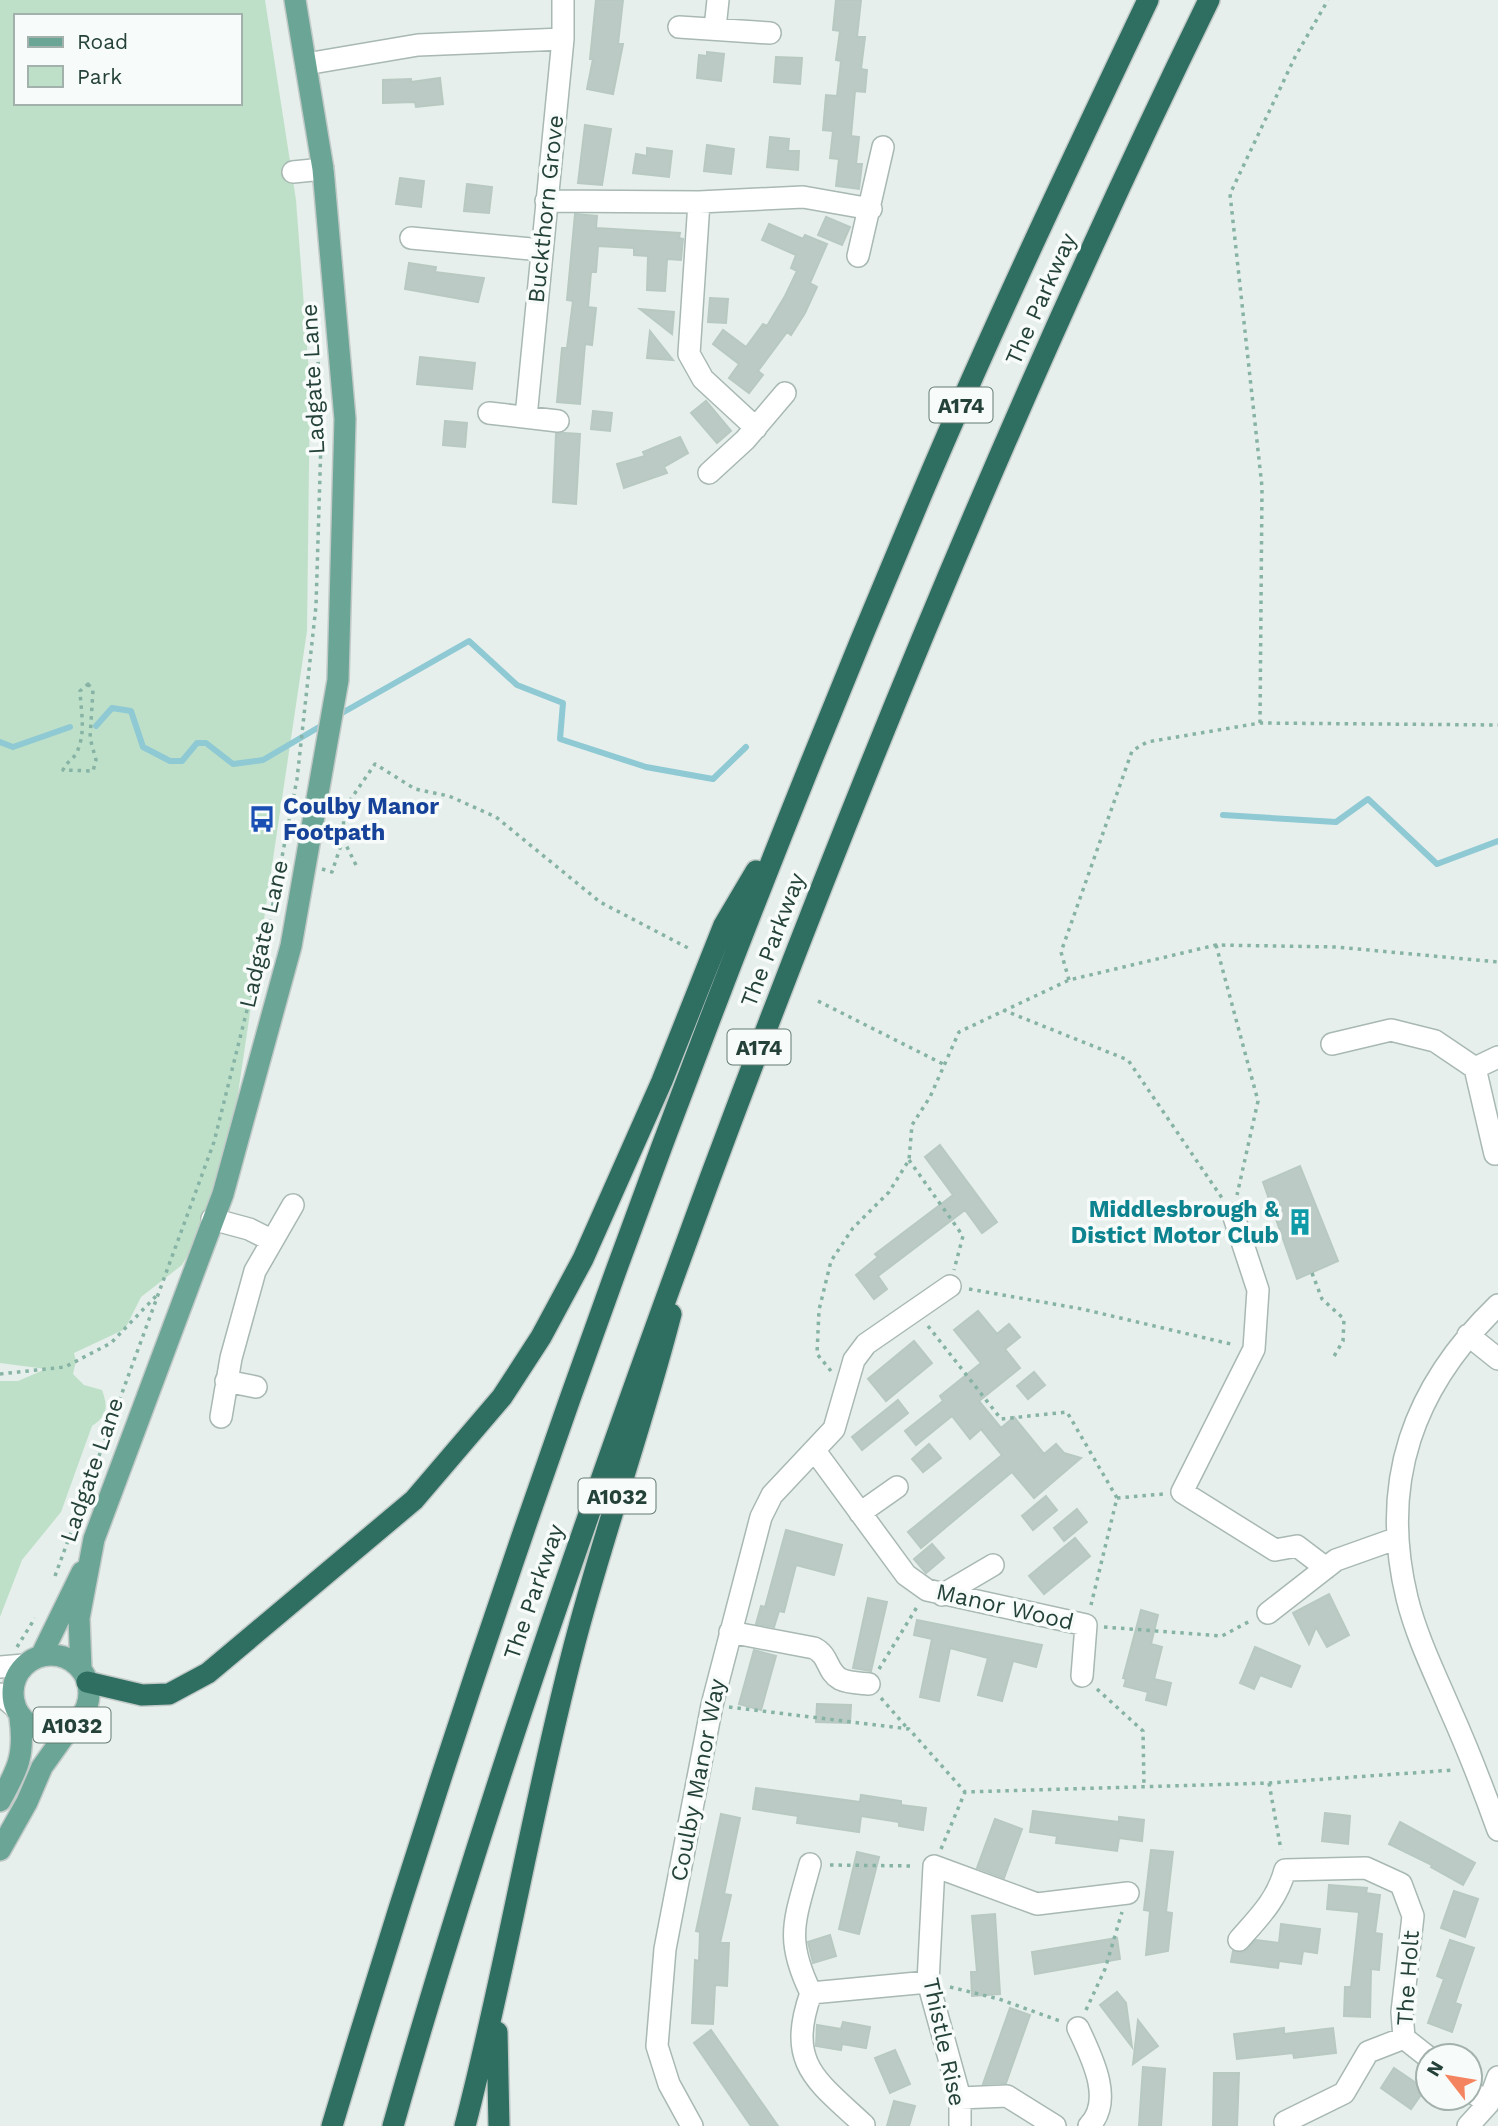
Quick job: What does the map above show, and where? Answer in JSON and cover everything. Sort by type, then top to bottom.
[{"type":"highway","name":"The Parkway","points":[[332,2126],[377,1976],[524,1530],[606,1295],[722,985],[930,475],[1028,254],[1148,0]]},
{"type":"highway","name":"The Parkway","points":[[393,2126],[426,2009],[503,1767],[639,1366],[775,1005],[889,717],[1114,198],[1209,0]]},
{"type":"highway","name":"A174","points":[[84,1676],[142,1695],[169,1694],[208,1673],[332,1573],[414,1500],[459,1451],[515,1377],[583,1259],[663,1081],[724,925],[789,816]]},
{"type":"highway","name":"A1032","points":[[466,2126],[496,2009],[542,1775],[573,1649],[608,1524],[654,1381],[696,1218]]},
{"type":"highway","points":[[496,2009],[499,2126]]},
{"type":"main road","name":"Ladgate Lane","points":[[18,1661],[57,1617],[88,1561],[223,1194],[246,1119],[291,946],[322,778],[338,680],[345,419],[323,169],[295,0]]},
{"type":"main road","name":"Ladgate Lane","points":[[84,1676],[78,1627],[88,1561]]},
{"type":"main road","points":[[18,1661],[63,1657],[84,1676]]},
{"type":"main road","name":"A1032","points":[[0,1801],[17,1771],[24,1746],[12,1706],[18,1661]]},
{"type":"main road","name":"A1032","points":[[0,1850],[27,1802],[42,1767],[83,1713],[89,1698],[84,1676]]},
{"type":"main road","name":"A1032","points":[[12,1706],[34,1728],[47,1731],[72,1725]]},
{"type":"street","name":"Buckthorn Grove","points":[[526,417],[563,39],[563,0]]},
{"type":"street","points":[[715,28],[718,0]]},
{"type":"street","points":[[679,27],[770,33]]},
{"type":"street","points":[[306,64],[418,45],[563,39]]},
{"type":"street","points":[[859,256],[883,147]]},
{"type":"street","points":[[293,172],[323,169]]},
{"type":"street","points":[[546,201],[699,202],[803,197],[871,209]]},
{"type":"street","points":[[699,202],[690,354],[703,379],[756,428]]},
{"type":"street","points":[[411,238],[542,250]]},
{"type":"street","points":[[709,473],[756,428],[785,393]]},
{"type":"street","points":[[489,413],[558,421]]},
{"type":"street","points":[[1332,1044],[1391,1030],[1435,1041],[1475,1068],[1494,1154]]},
{"type":"street","points":[[1475,1068],[1498,1057]]},
{"type":"street","points":[[221,1417],[226,1381],[260,1257],[293,1205]]},
{"type":"street","points":[[1233,1214],[1258,1290],[1254,1349],[1182,1492],[1275,1550],[1297,1546],[1326,1568]]},
{"type":"street","points":[[212,1219],[249,1229],[271,1240]]},
{"type":"street","name":"Coulby Manor Way","points":[[692,2126],[669,2084],[657,2046],[665,1949],[712,1705],[761,1517],[772,1495],[834,1429],[854,1360],[866,1345],[950,1286]]},
{"type":"street","points":[[1498,1305],[1468,1335],[1440,1371],[1416,1423],[1399,1477],[1395,1539],[1407,1600],[1426,1654],[1476,1768],[1498,1830]]},
{"type":"street","points":[[1468,1335],[1498,1359]]},
{"type":"street","points":[[226,1381],[256,1387]]},
{"type":"street","name":"Manor Wood","points":[[815,1451],[906,1575],[934,1593],[1086,1625],[1083,1676]]},
{"type":"street","points":[[860,1513],[897,1487]]},
{"type":"street","points":[[1268,1612],[1336,1560],[1395,1539]]},
{"type":"street","points":[[934,1593],[993,1565]]},
{"type":"street","points":[[730,1632],[814,1648],[824,1653],[836,1676],[843,1680],[869,1684]]},
{"type":"street","points":[[810,1864],[792,1930],[796,1964],[811,1993],[804,2011],[800,2047],[811,2075],[864,2125]]},
{"type":"street","points":[[934,1866],[1037,1904],[1128,1893]]},
{"type":"street","name":"Thistle Rise","points":[[934,1866],[928,1982],[960,2098],[960,2126]]},
{"type":"street","name":"The Holt","points":[[1285,1870],[1366,1868],[1401,1884],[1413,1916],[1402,2012],[1404,2038],[1414,2046]]},
{"type":"street","points":[[1239,1940],[1273,1903],[1285,1870]]},
{"type":"street","points":[[811,1993],[928,1982]]},
{"type":"street","points":[[1078,2028],[1098,2075],[1098,2103],[1089,2126]]},
{"type":"street","points":[[1285,2122],[1344,2093],[1368,2052],[1404,2038]]},
{"type":"street","points":[[1468,2126],[1488,2104],[1498,2077]]},
{"type":"street","points":[[960,2098],[1007,2096],[1055,2126]]},
{"type":"street","points":[[1484,2101],[1488,2104]]},
{"type":"path","points":[[1260,723],[1262,487],[1230,194],[1295,57],[1328,0]]},
{"type":"path","points":[[52,1584],[214,1142],[271,914],[297,779],[316,606],[321,441],[317,345]]},
{"type":"path","points":[[88,684],[93,690],[90,738],[96,760],[93,771],[68,772],[64,770],[65,765],[76,753],[83,728],[80,691],[88,684]]},
{"type":"path","points":[[1069,980],[1061,952],[1132,751],[1147,742],[1260,723],[1498,724]]},
{"type":"path","points":[[332,872],[343,839],[344,809],[375,764],[415,789],[449,796],[496,817],[600,902],[690,949]]},
{"type":"path","points":[[343,839],[358,869]]},
{"type":"path","points":[[1216,945],[1258,1101],[1233,1214]]},
{"type":"path","points":[[844,1388],[817,1354],[819,1310],[831,1261],[853,1227],[889,1192],[909,1160],[912,1125],[930,1097],[960,1032],[1069,980],[1216,945],[1336,947],[1498,962]]},
{"type":"path","points":[[818,1001],[943,1064]]},
{"type":"path","points":[[1003,1010],[1128,1060],[1233,1214]]},
{"type":"path","points":[[909,1160],[962,1236],[950,1286],[1082,1309],[1254,1349]]},
{"type":"path","points":[[1312,1273],[1322,1299],[1344,1320],[1343,1341],[1333,1358]]},
{"type":"path","points":[[0,1374],[65,1367],[111,1343],[160,1292]]},
{"type":"path","points":[[915,1310],[1001,1419],[1067,1412],[1117,1499],[1086,1625],[1222,1636],[1268,1612]]},
{"type":"path","points":[[1117,1499],[1182,1492]]},
{"type":"path","points":[[934,1593],[869,1684],[965,1792],[1269,1783],[1476,1768]]},
{"type":"path","points":[[18,1661],[17,1648],[42,1607]]},
{"type":"path","points":[[1083,1676],[1143,1731],[1144,1787]]},
{"type":"path","points":[[712,1705],[909,1729]]},
{"type":"path","points":[[1269,1783],[1285,1870]]},
{"type":"path","points":[[810,1864],[934,1866],[965,1792]]},
{"type":"path","points":[[928,1982],[999,1999],[1078,2028],[1105,1969],[1128,1893]]},
{"type":"green space","points":[[0,0],[265,0],[296,200],[310,386],[307,631],[223,1194],[182,1265],[141,1297],[125,1329],[74,1353],[76,1361],[73,1374],[84,1385],[102,1390],[104,1414],[92,1426],[61,1512],[22,1560],[0,1617],[0,1381],[18,1381],[46,1369],[0,1363]]},
{"type":"building","points":[[596,0],[623,0],[618,44],[623,44],[613,94],[587,89],[593,59],[590,59]]},
{"type":"building","points":[[836,0],[861,0],[857,37],[865,37],[861,69],[867,70],[865,92],[855,91],[851,136],[859,137],[856,164],[862,164],[859,189],[836,186],[839,159],[830,158],[833,131],[823,130],[826,95],[837,96],[841,61],[836,60],[840,31],[833,30]]},
{"type":"building","points":[[707,52],[724,54],[721,81],[697,78],[699,55],[707,56]]},
{"type":"building","points":[[776,57],[802,58],[800,84],[774,82]]},
{"type":"building","points":[[440,78],[443,104],[416,107],[415,102],[383,103],[383,80],[411,79],[411,82]]},
{"type":"building","points":[[585,125],[611,129],[602,185],[578,183]]},
{"type":"building","points":[[770,137],[789,139],[788,151],[799,151],[798,170],[767,167]]},
{"type":"building","points":[[707,145],[734,149],[731,174],[704,171]]},
{"type":"building","points":[[647,148],[672,151],[669,177],[633,173],[636,154],[647,156]]},
{"type":"building","points":[[400,178],[424,181],[421,207],[396,204]]},
{"type":"building","points":[[467,184],[492,187],[489,213],[464,211]]},
{"type":"building","points":[[575,214],[597,216],[596,228],[680,233],[679,238],[683,239],[681,260],[667,259],[665,291],[647,290],[648,256],[634,255],[634,248],[598,246],[596,272],[591,272],[588,307],[596,308],[592,345],[585,344],[580,404],[557,402],[562,348],[567,348],[573,301],[567,300]]},
{"type":"building","points":[[826,217],[850,227],[842,245],[818,235]]},
{"type":"building","points":[[769,224],[803,239],[805,235],[827,244],[810,283],[817,287],[805,313],[791,335],[787,332],[758,371],[763,375],[749,393],[729,378],[739,364],[713,344],[723,330],[746,347],[763,324],[767,326],[797,271],[791,268],[796,255],[762,240]]},
{"type":"building","points":[[409,263],[436,267],[435,272],[484,278],[478,302],[405,289]]},
{"type":"building","points":[[710,298],[728,299],[726,323],[708,322]]},
{"type":"building","points":[[640,309],[674,312],[672,334]]},
{"type":"building","points":[[650,331],[673,360],[647,358]]},
{"type":"building","points":[[420,357],[475,363],[472,389],[417,384]]},
{"type":"building","points":[[706,401],[731,431],[717,443],[691,413]]},
{"type":"building","points":[[593,411],[612,413],[610,431],[591,429]]},
{"type":"building","points":[[445,421],[467,423],[465,447],[443,445]]},
{"type":"building","points":[[556,434],[580,434],[576,504],[553,502]]},
{"type":"building","points":[[680,437],[688,453],[664,467],[667,473],[624,488],[617,464],[645,456],[643,452]]},
{"type":"building","points":[[940,1145],[997,1222],[982,1233],[965,1210],[878,1276],[887,1289],[874,1299],[856,1275],[878,1257],[875,1254],[953,1195],[925,1157]]},
{"type":"building","name":"Middlesbrough & Distict Motor Club","points":[[1300,1166],[1338,1261],[1297,1279],[1263,1182]]},
{"type":"building","points":[[978,1311],[997,1334],[1009,1324],[1020,1337],[1005,1349],[1020,1368],[979,1401],[1001,1428],[1014,1417],[1044,1454],[1056,1444],[1064,1453],[1081,1458],[1034,1498],[1012,1472],[921,1548],[908,1532],[1002,1455],[981,1429],[970,1439],[952,1416],[916,1445],[905,1431],[943,1401],[940,1396],[981,1363],[954,1330]]},
{"type":"building","points":[[914,1341],[932,1363],[886,1401],[868,1379]]},
{"type":"building","points":[[1034,1372],[1045,1385],[1028,1399],[1017,1386]]},
{"type":"building","points":[[898,1400],[908,1413],[862,1450],[852,1437]]},
{"type":"building","points":[[929,1444],[941,1458],[923,1472],[912,1459]]},
{"type":"building","points":[[1046,1496],[1057,1510],[1033,1530],[1022,1516]]},
{"type":"building","points":[[1077,1509],[1087,1522],[1064,1541],[1054,1528]]},
{"type":"building","points":[[786,1530],[842,1545],[834,1575],[796,1565],[784,1612],[779,1611],[774,1627],[756,1624],[761,1606],[765,1607]]},
{"type":"building","points":[[1075,1538],[1090,1556],[1044,1594],[1029,1576]]},
{"type":"building","points":[[932,1544],[944,1558],[926,1573],[914,1559]]},
{"type":"building","points":[[1329,1594],[1349,1635],[1327,1647],[1316,1627],[1309,1644],[1293,1613]]},
{"type":"building","points":[[868,1598],[887,1602],[871,1671],[853,1668]]},
{"type":"building","points":[[1141,1610],[1158,1615],[1151,1644],[1162,1647],[1154,1679],[1171,1683],[1166,1705],[1146,1700],[1148,1692],[1124,1686],[1126,1679],[1123,1678]]},
{"type":"building","points":[[917,1620],[1042,1645],[1036,1667],[1013,1661],[1002,1701],[978,1695],[988,1658],[950,1648],[939,1701],[920,1697],[932,1639],[914,1635]]},
{"type":"building","points":[[1255,1647],[1300,1666],[1291,1687],[1260,1675],[1254,1689],[1240,1683]]},
{"type":"building","points":[[754,1650],[776,1656],[761,1710],[739,1704]]},
{"type":"building","points":[[817,1704],[851,1705],[850,1723],[816,1722]]},
{"type":"building","points":[[756,1788],[860,1802],[861,1795],[901,1801],[901,1805],[926,1808],[923,1830],[899,1826],[899,1822],[861,1816],[859,1832],[797,1823],[798,1816],[753,1809]]},
{"type":"building","points":[[1033,1811],[1119,1822],[1119,1817],[1144,1820],[1142,1841],[1119,1838],[1117,1851],[1056,1843],[1057,1836],[1030,1832]]},
{"type":"building","points":[[1325,1813],[1350,1816],[1348,1844],[1322,1841]]},
{"type":"building","points":[[721,1814],[740,1818],[724,1894],[731,1895],[720,1943],[729,1943],[727,1986],[715,1985],[713,2024],[692,2023],[695,1960],[699,1961],[700,1932],[696,1931]]},
{"type":"building","points":[[995,1819],[1022,1829],[1004,1878],[977,1868]]},
{"type":"building","points":[[1400,1822],[1475,1863],[1463,1885],[1431,1867],[1432,1865],[1389,1844]]},
{"type":"building","points":[[1151,1850],[1173,1852],[1166,1912],[1172,1913],[1168,1951],[1146,1955],[1150,1911],[1144,1910]]},
{"type":"building","points":[[857,1852],[879,1857],[859,1934],[839,1929]]},
{"type":"building","points":[[1329,1885],[1367,1888],[1366,1893],[1380,1895],[1375,1933],[1382,1934],[1379,1970],[1371,1969],[1370,2017],[1344,2016],[1345,1987],[1351,1987],[1359,1912],[1327,1909]]},
{"type":"building","points":[[1454,1891],[1478,1899],[1465,1937],[1441,1928]]},
{"type":"building","points":[[995,1914],[1000,1994],[972,1996],[971,1972],[977,1972],[972,1916]]},
{"type":"building","points":[[1281,1924],[1320,1929],[1317,1953],[1303,1951],[1301,1964],[1279,1961],[1278,1968],[1231,1962],[1233,1951],[1244,1952],[1256,1940],[1279,1943]]},
{"type":"building","points":[[830,1935],[836,1956],[813,1963],[808,1942]]},
{"type":"building","points":[[1117,1938],[1120,1959],[1035,1974],[1032,1952]]},
{"type":"building","points":[[1450,1940],[1474,1948],[1455,2003],[1461,2005],[1452,2032],[1428,2023],[1444,1979],[1437,1976]]},
{"type":"building","points":[[1117,1992],[1126,2003],[1132,2047],[1100,2005]]},
{"type":"building","points":[[1010,2008],[1030,2015],[1006,2083],[983,2084]]},
{"type":"building","points":[[1138,2020],[1158,2046],[1133,2064]]},
{"type":"building","points":[[843,2022],[870,2027],[866,2048],[842,2044],[841,2050],[816,2046],[817,2025],[841,2029]]},
{"type":"building","points":[[1284,2028],[1284,2034],[1333,2028],[1336,2053],[1294,2058],[1293,2053],[1237,2059],[1234,2034]]},
{"type":"building","points":[[711,2030],[778,2126],[751,2126],[694,2043]]},
{"type":"building","points":[[895,2050],[910,2084],[890,2093],[875,2058]]},
{"type":"building","points":[[1143,2067],[1165,2069],[1161,2126],[1139,2126]]},
{"type":"building","points":[[1394,2068],[1414,2082],[1414,2105],[1411,2109],[1381,2088]]},
{"type":"building","points":[[1214,2073],[1239,2073],[1237,2126],[1213,2126]]},
{"type":"building","points":[[894,2101],[915,2106],[909,2126],[887,2126]]},
{"type":"waterway","points":[[335,717],[469,641],[517,685],[563,703],[560,739],[646,767],[713,779],[746,747]]},
{"type":"waterway","points":[[96,726],[112,708],[131,711],[143,747],[170,761],[182,761],[197,743],[206,743],[233,764],[263,760],[326,723]]},
{"type":"waterway","points":[[0,742],[13,747],[70,727]]},
{"type":"waterway","points":[[1223,815],[1336,822],[1368,799],[1437,864],[1498,841]]},
{"type":"place","name":"Coulby Manor Footpath","points":[[262,819]]},
{"type":"place","name":"Middlesbrough & Distict Motor Club","points":[[1300,1222]]}]
